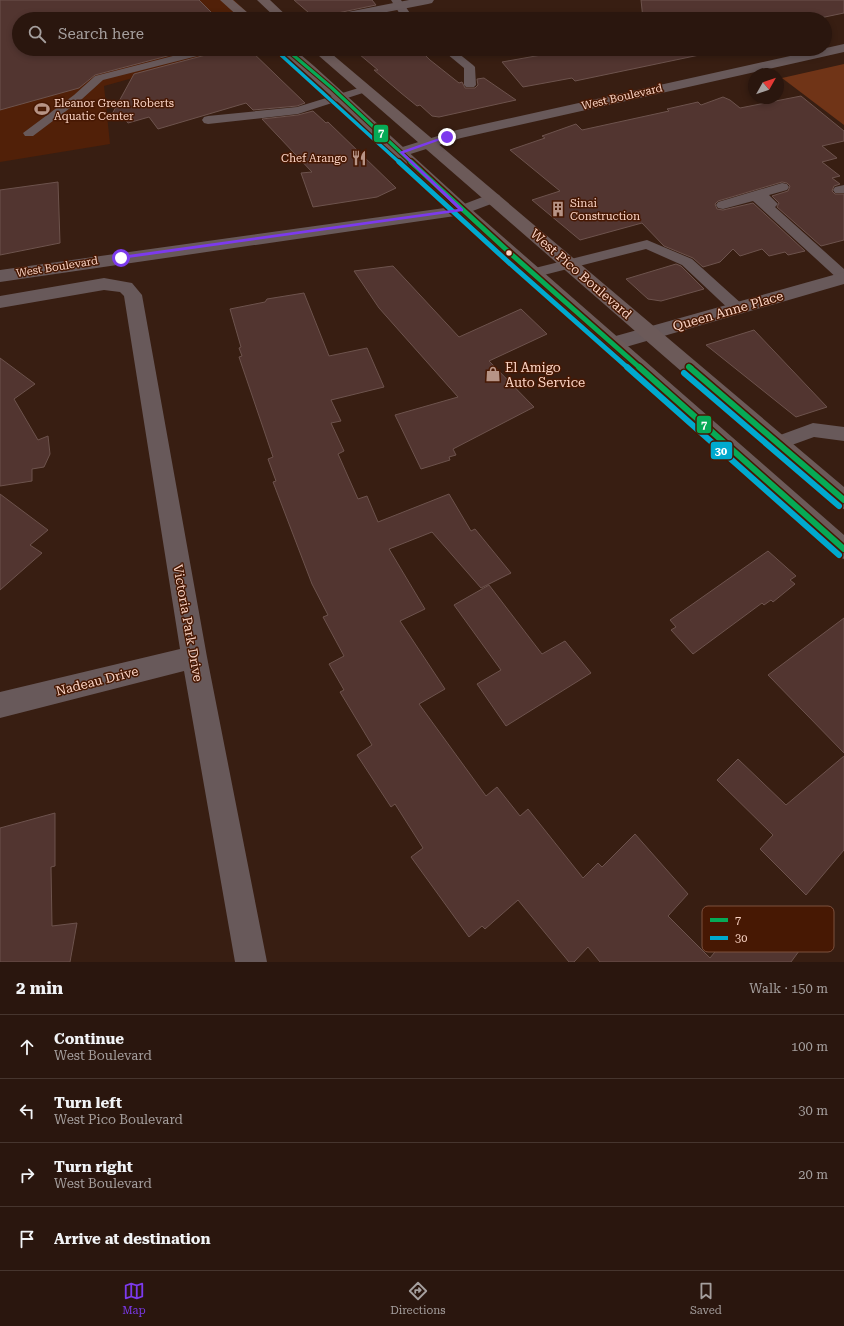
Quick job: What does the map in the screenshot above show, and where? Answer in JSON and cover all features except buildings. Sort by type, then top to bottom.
[{"type":"main road","points":[[226,0],[241,12]]},
{"type":"main road","points":[[262,0],[276,12]]},
{"type":"main road","points":[[294,56],[340,96],[532,273],[844,549]]},
{"type":"main road","name":"West Pico Boulevard","points":[[326,56],[844,500]]},
{"type":"street","points":[[359,12],[398,2],[428,0]]},
{"type":"street","name":"West Boulevard","points":[[832,51],[844,48]]},
{"type":"street","name":"West Boulevard","points":[[401,152],[465,132],[808,56]]},
{"type":"street","name":"West Boulevard","points":[[0,276],[462,210],[493,198]]},
{"type":"street","name":"Queen Anne Place","points":[[612,344],[738,309],[844,277]]},
{"type":"street","name":"West Boulevard","points":[[0,302],[104,284],[126,287]]},
{"type":"street","name":"Victoria Park Drive","points":[[126,287],[133,295],[194,657],[251,962]]},
{"type":"street","name":"Nadeau Drive","points":[[0,705],[194,657]]},
{"type":"lane","points":[[398,2],[403,12]]},
{"type":"lane","points":[[29,133],[78,97],[99,78],[185,56]]},
{"type":"lane","points":[[455,56],[469,67],[470,85]]},
{"type":"lane","points":[[208,120],[298,110],[365,89]]},
{"type":"lane","points":[[782,187],[760,194],[844,270]]},
{"type":"lane","points":[[723,205],[755,196],[844,277]]},
{"type":"lane","points":[[532,273],[647,244],[688,262],[738,309]]},
{"type":"lane","points":[[778,443],[813,430],[844,434]]},
{"type":"shaded area","points":[[0,0],[234,0],[247,12],[12,12],[12,56],[212,56],[104,86],[110,144],[0,162]]},
{"type":"shaded area","points":[[844,64],[844,125],[784,80],[784,78]]},
{"type":"transit line","name":"30","points":[[282,56],[326,94],[506,260],[839,555]]},
{"type":"transit line","name":"7","points":[[294,56],[332,88],[511,254],[844,549]]},
{"type":"transit line","name":"7","points":[[689,367],[844,500]]},
{"type":"transit line","name":"30","points":[[684,373],[839,506]]},
{"type":"place","name":"Eleanor Green Roberts Aquatic Center","points":[[42,109]]},
{"type":"place","name":"Chef Arango","points":[[359,158]]},
{"type":"place","name":"Sinai Construction","points":[[558,209]]},
{"type":"place","name":"El Amigo Auto Service","points":[[493,374]]},
{"type":"route","points":[[121,258],[462,210],[401,152],[447,137]]}]
